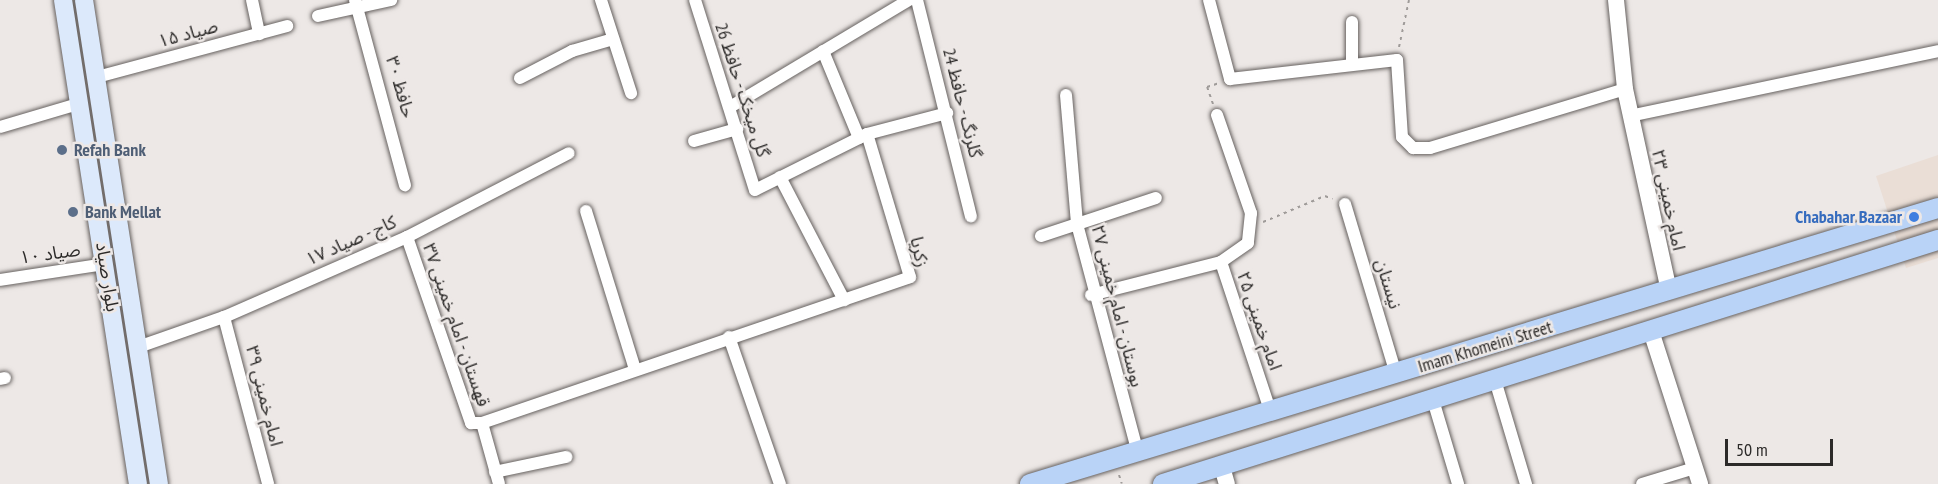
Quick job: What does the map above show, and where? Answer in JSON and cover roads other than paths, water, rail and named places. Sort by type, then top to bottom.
[{"type":"main road","name":"بلوار صیاد","points":[[63,0],[81,103],[138,484]]},
{"type":"main road","name":"بلوار صیاد","points":[[84,0],[141,346],[159,484]]},
{"type":"main road","name":"Imam Khomeini Street","points":[[1041,483],[1938,208]]},
{"type":"main road","name":"Imam Khomeini Street","points":[[1163,484],[1224,476],[1433,400],[1938,240]]},
{"type":"main road","points":[[1537,331],[1548,364]]},
{"type":"street","points":[[252,0],[259,34]]},
{"type":"street","points":[[318,16],[356,4],[391,0]]},
{"type":"street","points":[[601,0],[631,93]]},
{"type":"street","name":"گل میخک - حافظ 26","points":[[695,0],[755,190],[780,177]]},
{"type":"street","points":[[730,107],[909,0]]},
{"type":"street","name":"گلرنگ - حافظ 24","points":[[917,0],[971,216]]},
{"type":"street","points":[[1209,0],[1230,79],[1352,63],[1397,60],[1402,137],[1413,148],[1430,148],[1625,89]]},
{"type":"street","name":"امام خمینی ۲۳","points":[[1616,0],[1625,89],[1669,291]]},
{"type":"street","name":"حافظ ۳۰","points":[[356,4],[405,185]]},
{"type":"street","points":[[1352,22],[1352,63]]},
{"type":"street","name":"صیاد ۱۵","points":[[97,77],[287,26]]},
{"type":"street","points":[[520,78],[572,51],[613,39]]},
{"type":"street","points":[[823,51],[863,136]]},
{"type":"street","points":[[1630,116],[1938,52]]},
{"type":"street","name":"بوستان - امام خمینی ۲۷","points":[[1066,95],[1077,224],[1091,295],[1138,453]]},
{"type":"street","points":[[0,126],[81,103]]},
{"type":"street","points":[[844,300],[780,177],[863,136],[947,113]]},
{"type":"street","name":"امام خمینی ۲۵","points":[[1218,115],[1251,227],[1248,243],[1221,262],[1271,413]]},
{"type":"street","points":[[694,141],[737,129]]},
{"type":"street","name":"زکریا","points":[[482,423],[910,277],[863,136]]},
{"type":"street","name":"کاج - صیاد ۱۷","points":[[141,346],[225,317],[407,237],[569,153]]},
{"type":"street","points":[[1041,236],[1156,198]]},
{"type":"street","name":"نیستان","points":[[1346,204],[1396,374]]},
{"type":"street","points":[[586,211],[635,369]]},
{"type":"street","name":"قهستان - امام خمینی ۳۷","points":[[407,237],[471,423],[482,423],[497,478]]},
{"type":"street","points":[[1091,295],[1221,262]]},
{"type":"street","name":"صیاد ۱۰","points":[[0,280],[105,264]]},
{"type":"street","name":"امام خمینی ۳۹","points":[[225,317],[268,484]]},
{"type":"street","points":[[1642,484],[1697,476],[1651,331]]},
{"type":"street","points":[[729,337],[780,484]]},
{"type":"street","points":[[1495,381],[1527,484]]},
{"type":"street","points":[[1433,400],[1458,484]]},
{"type":"street","points":[[497,478],[566,457]]},
{"type":"place","name":"Refah Bank","points":[[62,150]]},
{"type":"place","name":"Bank Mellat","points":[[73,212]]},
{"type":"place","name":"Chabahar Bazaar","points":[[1914,217]]}]
